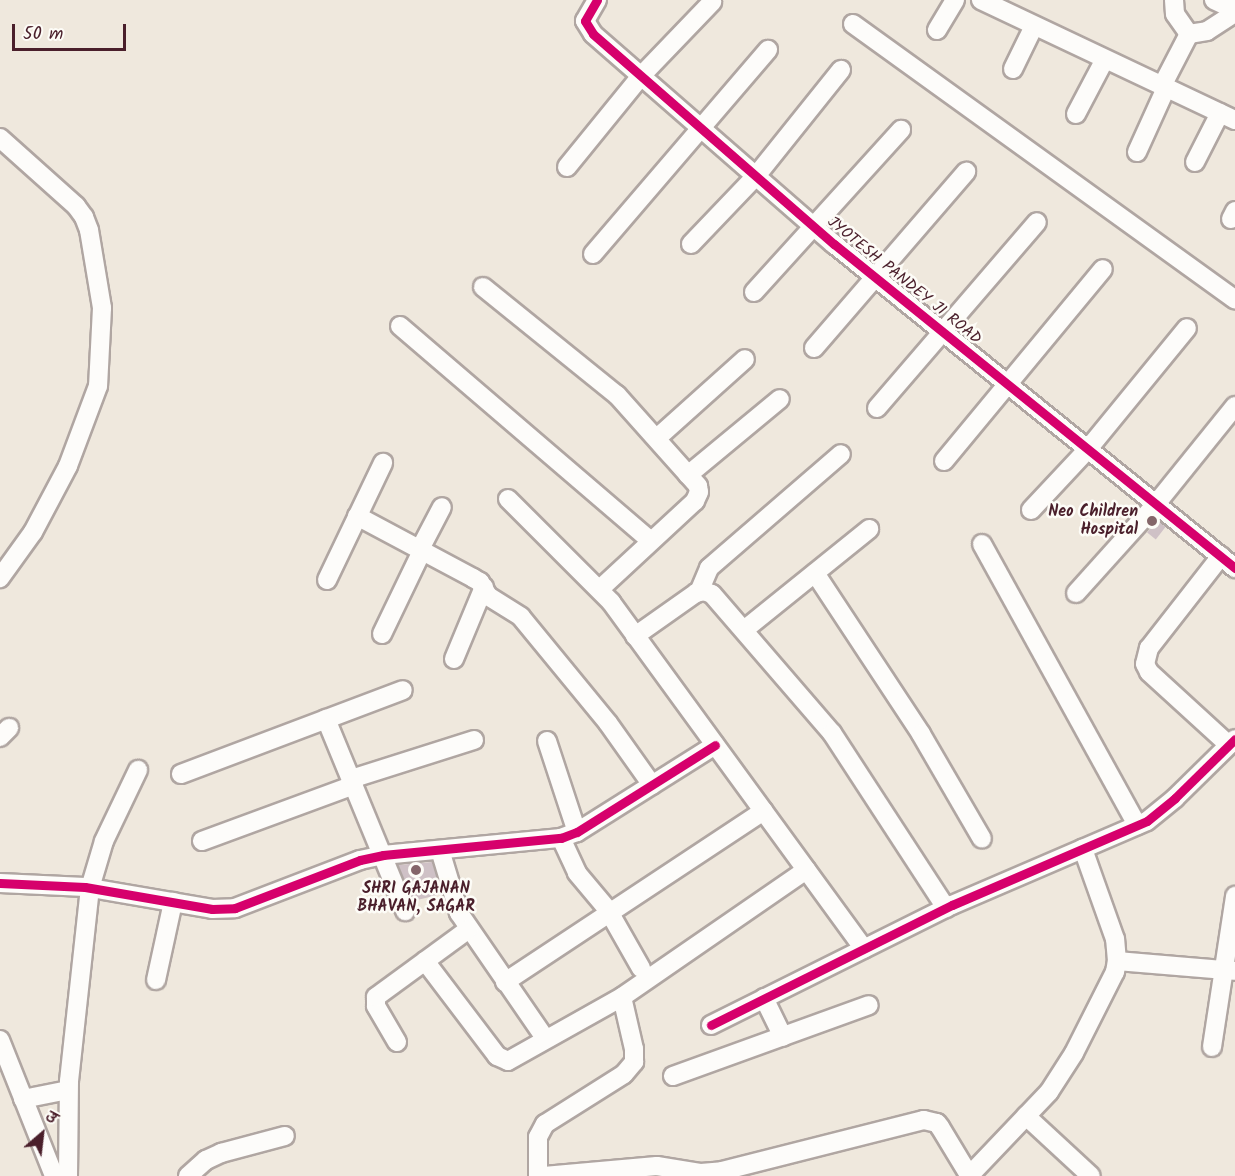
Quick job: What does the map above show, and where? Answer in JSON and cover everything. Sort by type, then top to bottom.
[{"type":"street","name":"JYOTESH PANDEY JI ROAD","points":[[597,0],[587,12],[585,21],[587,28],[874,277],[1228,562]]},
{"type":"street","points":[[937,30],[955,0]]},
{"type":"street","points":[[981,0],[1228,117],[1195,162]]},
{"type":"street","points":[[1174,0],[1175,14],[1189,34]]},
{"type":"street","points":[[1189,34],[1207,31],[1235,12],[1214,0]]},
{"type":"street","points":[[567,167],[641,76],[712,2]]},
{"type":"street","points":[[853,24],[1235,300]]},
{"type":"street","points":[[1013,69],[1035,26]]},
{"type":"street","points":[[1137,152],[1189,34]]},
{"type":"street","points":[[593,254],[768,50]]},
{"type":"street","points":[[1076,114],[1105,59]]},
{"type":"street","points":[[691,244],[756,176],[841,70]]},
{"type":"street","points":[[754,292],[901,130]]},
{"type":"street","points":[[0,138],[76,206],[84,217],[89,230],[102,308],[102,351],[98,386],[68,466],[33,532],[0,578]]},
{"type":"street","points":[[814,348],[966,172]]},
{"type":"street","points":[[877,408],[1037,222]]},
{"type":"street","points":[[944,461],[1103,269]]},
{"type":"street","points":[[483,287],[616,394],[698,486],[698,496],[600,589]]},
{"type":"street","points":[[400,326],[651,541]]},
{"type":"street","points":[[1031,510],[1088,449],[1187,328]]},
{"type":"street","points":[[657,438],[745,359]]},
{"type":"street","points":[[688,475],[780,399]]},
{"type":"street","points":[[1076,593],[1156,504],[1235,406]]},
{"type":"street","points":[[635,636],[699,592],[709,568],[841,454]]},
{"type":"street","points":[[327,580],[383,463]]},
{"type":"street","points":[[508,498],[600,589],[864,949]]},
{"type":"street","points":[[382,634],[442,507]]},
{"type":"street","points":[[357,516],[473,578],[484,587],[488,596],[521,617],[608,723],[652,785]]},
{"type":"street","points":[[744,630],[869,529]]},
{"type":"street","points":[[982,544],[1137,825]]},
{"type":"street","points":[[711,1025],[946,908],[1137,825],[1162,810],[1232,742],[1149,672],[1145,664],[1149,648],[1228,562]]},
{"type":"street","points":[[815,573],[926,741],[982,839]]},
{"type":"street","points":[[454,660],[484,587]]},
{"type":"street","points":[[699,592],[712,594],[832,733],[946,908]]},
{"type":"street","points":[[181,774],[403,690]]},
{"type":"street","points":[[326,719],[405,911]]},
{"type":"street","points":[[202,841],[352,782],[474,740]]},
{"type":"street","points":[[538,1176],[538,1137],[545,1124],[624,1074],[634,1062],[636,983],[604,916],[577,873],[562,837],[547,741]]},
{"type":"street","points":[[0,884],[90,888],[212,909],[235,908],[360,860],[383,855],[562,837],[715,746]]},
{"type":"street","points":[[68,1176],[68,1090],[90,888],[104,841],[138,770]]},
{"type":"street","points":[[505,982],[763,811]]},
{"type":"street","points":[[544,1176],[666,1167],[701,1173],[722,1171],[924,1120],[940,1127],[969,1176],[1049,1092],[1068,1065],[1115,972],[1117,962],[1114,939],[1083,849]]},
{"type":"street","points":[[440,850],[455,905],[469,929],[545,1038]]},
{"type":"street","points":[[425,961],[500,1059],[508,1061],[636,983],[806,870]]},
{"type":"street","points":[[1212,1047],[1229,970],[1235,896]]},
{"type":"street","points":[[156,980],[173,902]]},
{"type":"street","points":[[398,1042],[376,1006],[376,997],[469,929]]},
{"type":"street","points":[[1117,962],[1229,970]]},
{"type":"street","points":[[764,998],[783,1036]]},
{"type":"street","points":[[674,1076],[869,1005]]},
{"type":"street","points":[[0,1040],[54,1176]]},
{"type":"street","points":[[23,1099],[68,1090]]},
{"type":"street","points":[[1026,1116],[1091,1176]]},
{"type":"street","points":[[188,1176],[207,1160],[221,1153],[285,1136]]},
{"type":"building","points":[[1157,520],[1166,527],[1156,539],[1147,533]]},
{"type":"building","name":"SHRI GAJANAN BHAVAN, SAGAR","points":[[432,862],[442,894],[413,901],[398,865]]},
{"type":"cycle path","points":[[597,0],[585,21],[593,34],[834,244],[1235,568]]},
{"type":"cycle path","points":[[711,1025],[952,905],[1147,821],[1175,798],[1235,739]]},
{"type":"cycle path","points":[[0,883],[85,887],[212,909],[235,908],[360,860],[383,855],[561,838],[577,832],[715,745]]},
{"type":"place","name":"Neo Children Hospital","points":[[1152,521]]},
{"type":"place","name":"SHRI GAJANAN BHAVAN, SAGAR","points":[[416,870]]}]
